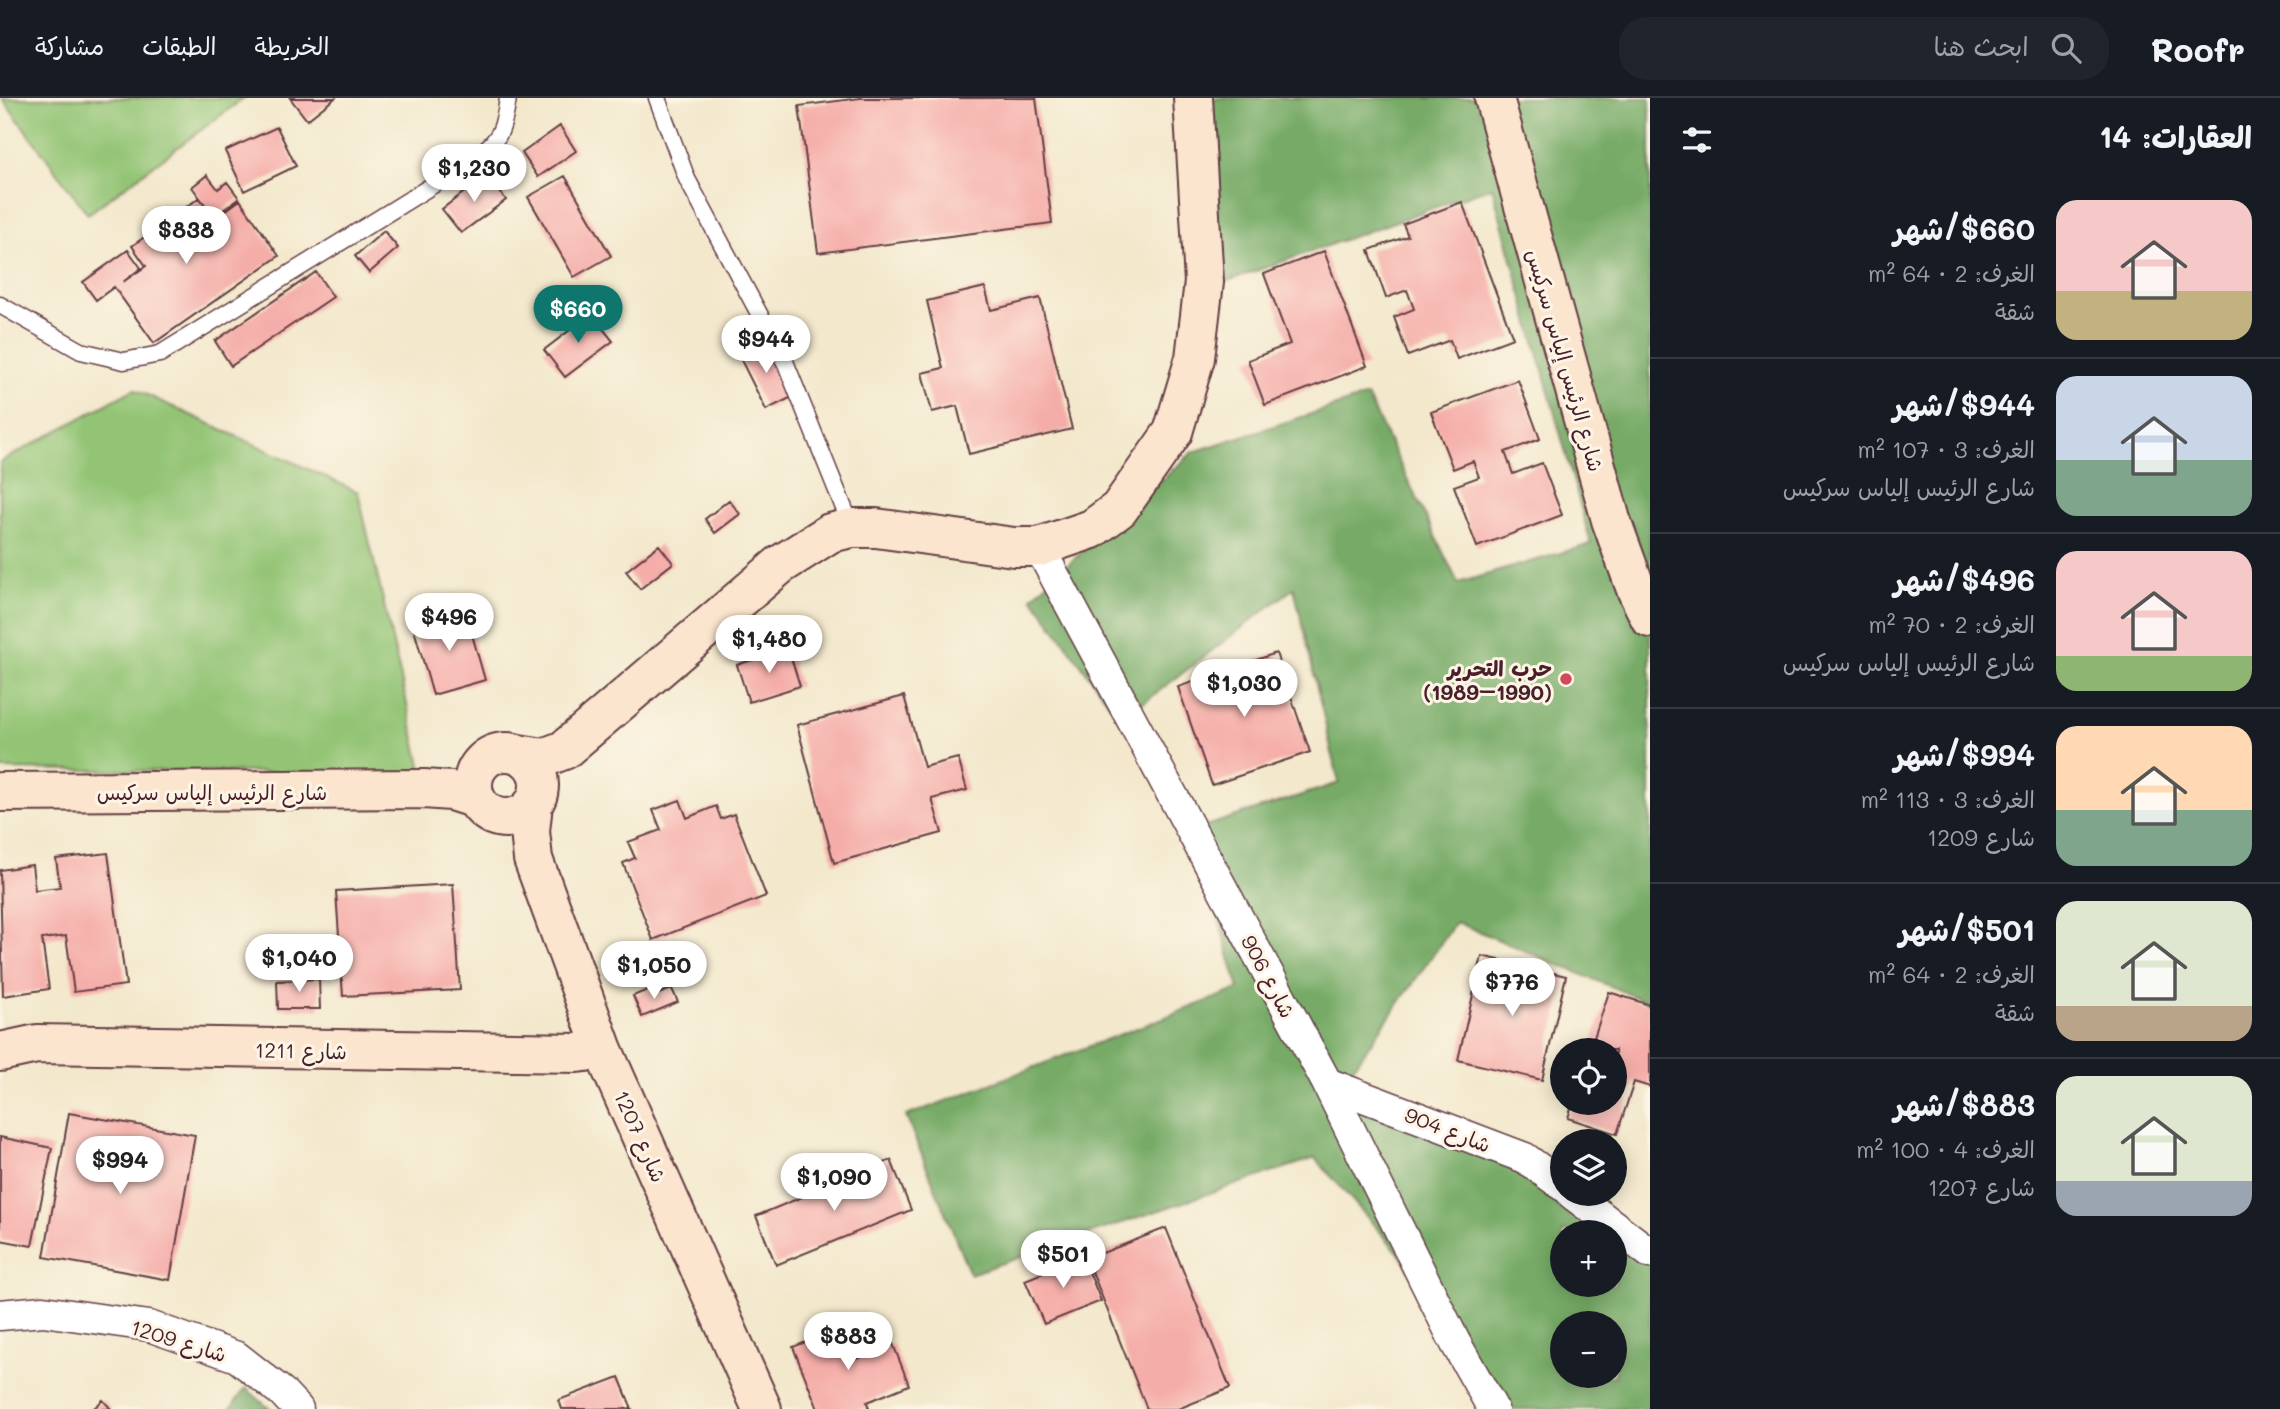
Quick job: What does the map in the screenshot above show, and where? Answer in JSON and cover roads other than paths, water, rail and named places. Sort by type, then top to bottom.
[{"type":"main road","points":[[536,796],[564,750],[780,565],[830,533],[852,528],[922,532],[978,542],[1039,547],[1092,529],[1119,509],[1173,432],[1195,358],[1204,282],[1193,98]]},
{"type":"main road","name":"شارع الرئيس إلياس سركيس","points":[[1494,98],[1611,520],[1636,589],[1650,618]]},
{"type":"main road","name":"شارع الرئيس إلياس سركيس","points":[[481,795],[494,754],[543,758],[564,750]]},
{"type":"main road","points":[[518,754],[534,768],[536,796]]},
{"type":"main road","name":"شارع الرئيس إلياس سركيس","points":[[0,792],[424,789],[481,795],[514,817],[536,796]]},
{"type":"main road","name":"شارع 1207","points":[[481,795],[533,859]]},
{"type":"main road","name":"شارع 1207","points":[[536,796],[530,831],[533,859],[603,1050],[762,1409]]},
{"type":"main road","name":"شارع 1211","points":[[0,1052],[37,1044],[577,1053],[603,1050]]},
{"type":"street","name":"شارع 906","points":[[1039,547],[1327,1083],[1455,1342],[1493,1409]]},
{"type":"street","name":"شارع 904","points":[[1327,1083],[1525,1158],[1550,1176]]},
{"type":"street","points":[[1588,1206],[1650,1252]]},
{"type":"street","name":"شارع 1209","points":[[0,1315],[43,1311],[149,1326],[237,1357],[283,1393],[298,1409]]},
{"type":"lane","points":[[0,305],[81,351],[124,361],[160,354],[471,160],[498,140],[508,98]]},
{"type":"lane","points":[[657,98],[687,179],[786,364],[852,528]]},
{"type":"place","name":"حرب التحرير (1989–1990)","points":[[1566,679]]}]
